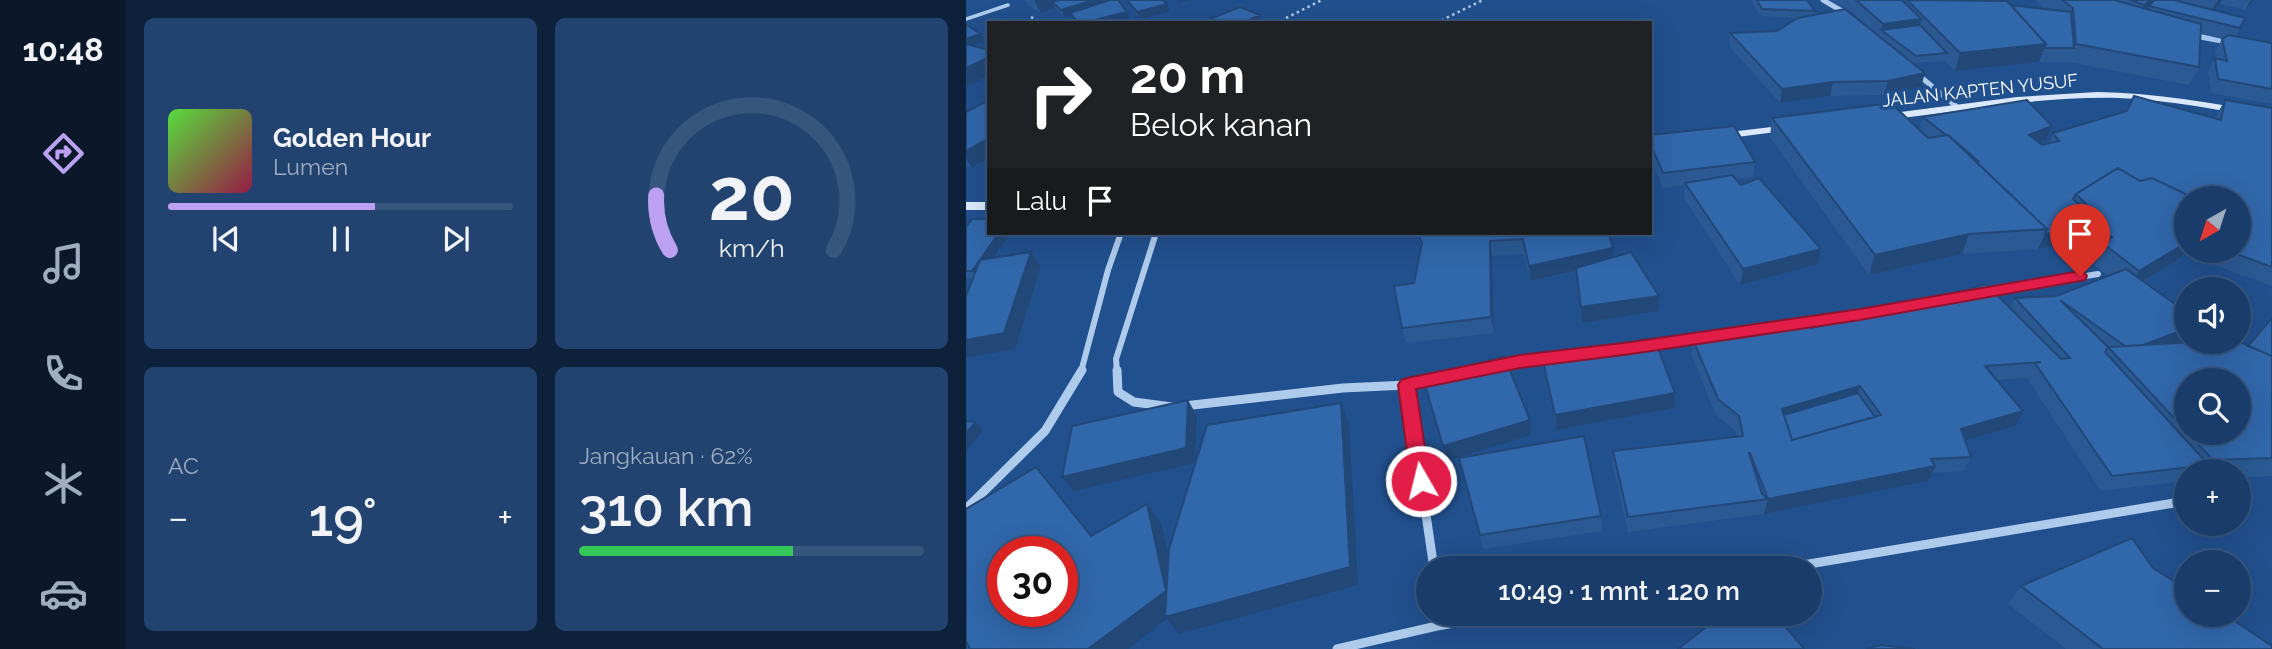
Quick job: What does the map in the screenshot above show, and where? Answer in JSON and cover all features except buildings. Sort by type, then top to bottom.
[{"type":"main road","name":"JALAN KAPTEN YUSUF","points":[[1869,119],[1957,107],[2099,95],[2164,100],[2272,117]]},
{"type":"main road","points":[[1705,138],[1801,127]]},
{"type":"main road","points":[[966,206],[987,206]]},
{"type":"street","points":[[1822,0],[1836,5],[1853,18]]},
{"type":"street","points":[[1908,66],[1957,107]]},
{"type":"street","points":[[966,509],[1045,431],[1081,372],[1108,270],[1120,235]]},
{"type":"street","points":[[1155,235],[1116,359],[1118,392],[1134,402],[1171,407],[1343,388],[1407,385],[1444,377]]},
{"type":"street","points":[[1976,293],[2098,274]]},
{"type":"street","points":[[1785,324],[1940,299]]},
{"type":"street","points":[[1639,347],[1757,328]]},
{"type":"street","points":[[1494,366],[1556,358]]},
{"type":"street","points":[[1407,385],[1432,556]]},
{"type":"street","points":[[966,498],[979,499]]},
{"type":"street","points":[[1822,562],[2174,503]]},
{"type":"street","points":[[1337,649],[1416,626]]},
{"type":"lane","points":[[966,19],[1008,5]]},
{"type":"path","points":[[1286,18],[1322,0]]},
{"type":"path","points":[[1440,21],[1483,0]]},
{"type":"waterway","points":[[2184,34],[2272,50]]},
{"type":"route","points":[[1421,481],[1407,385],[1520,361],[1592,354],[1860,314],[2080,276]]}]
